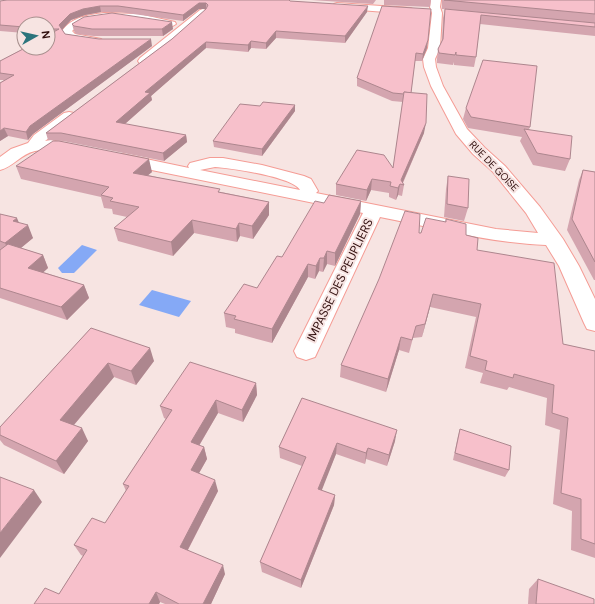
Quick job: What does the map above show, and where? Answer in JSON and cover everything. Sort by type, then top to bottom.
[{"type":"street","points":[[329,5],[440,9]]},
{"type":"street","name":"RUE DE GOISE","points":[[440,9],[434,48],[429,59],[430,67],[437,86],[461,131],[470,142],[499,169],[519,192],[553,239],[569,266],[595,323]]},
{"type":"street","points":[[137,67],[203,12]]},
{"type":"street","points":[[107,42],[77,39],[71,36],[67,30],[73,24],[83,20],[112,16],[140,17],[168,24],[186,26]]},
{"type":"street","points":[[152,40],[168,42]]},
{"type":"street","points":[[33,146],[39,138],[77,110]]},
{"type":"street","points":[[0,164],[17,152],[33,146],[51,146],[88,152]]},
{"type":"street","name":"IMPASSE DES PEUPLIERS","points":[[111,156],[496,235],[518,238],[553,239]]},
{"type":"street","name":"IMPASSE DES PEUPLIERS","points":[[306,350],[374,210]]},
{"type":"water","points":[[82,245],[97,250],[74,273],[62,273],[58,268]]},
{"type":"water","points":[[152,290],[191,301],[179,317],[139,305]]},
{"type":"building","points":[[289,0],[368,6],[345,36],[276,31],[266,43],[251,41],[248,45],[206,42],[145,92],[150,93],[116,122],[186,135],[163,153],[61,133],[46,133],[172,39],[206,9],[208,5],[206,3],[199,3],[183,15],[118,6],[100,6],[83,9],[70,14],[59,25],[65,34],[99,39],[151,39],[30,126],[26,132],[4,128],[0,131],[0,83],[14,75],[0,73],[0,61],[16,53],[16,56],[56,56],[56,31],[59,29],[56,29],[56,16],[16,16],[16,26],[0,25],[0,1]]},
{"type":"building","points":[[444,0],[595,0],[595,14]]},
{"type":"building","points":[[382,6],[431,9],[428,40],[423,54],[416,53],[411,93],[393,93],[357,78]]},
{"type":"building","points":[[445,9],[595,23],[595,27],[481,15],[476,57],[456,55],[456,52],[455,55],[439,53],[438,49],[443,39]]},
{"type":"building","points":[[112,13],[172,22],[162,29],[92,29],[74,26],[72,24],[84,17]]},
{"type":"building","points":[[483,60],[537,66],[530,127],[471,117],[466,108]]},
{"type":"building","points":[[404,92],[427,94],[426,123],[401,180],[404,185],[400,184],[398,188],[390,186],[391,182],[372,179],[367,190],[336,184],[357,150],[384,155],[393,168]]},
{"type":"building","points":[[263,102],[295,105],[262,149],[213,141],[240,104],[260,106]]},
{"type":"building","points":[[524,129],[572,136],[570,159],[537,153]]},
{"type":"building","points":[[53,141],[149,159],[133,173],[220,189],[218,192],[269,202],[252,226],[239,223],[236,229],[192,220],[171,242],[114,228],[139,207],[110,201],[113,198],[101,195],[109,187],[16,166]]},
{"type":"building","points":[[583,170],[595,172],[595,262],[572,219]]},
{"type":"building","points":[[448,176],[469,179],[468,208],[447,204]]},
{"type":"building","points":[[329,195],[361,201],[335,253],[327,251],[324,258],[320,258],[316,266],[308,264],[272,329],[234,319],[236,316],[224,313],[244,284],[257,288],[277,256],[282,257],[315,201],[324,203]]},
{"type":"building","points":[[405,211],[420,214],[419,233],[421,233],[426,218],[446,222],[446,219],[466,224],[466,235],[478,238],[477,250],[554,263],[563,344],[595,351],[595,544],[581,539],[581,499],[561,493],[568,418],[552,413],[554,385],[514,374],[513,378],[485,370],[487,361],[470,356],[481,304],[433,294],[425,324],[416,326],[412,340],[401,337],[388,379],[341,365],[379,279]]},
{"type":"building","points":[[0,214],[17,218],[13,221],[28,225],[5,243],[0,241]]},
{"type":"building","points":[[8,244],[43,255],[28,268],[84,285],[61,307],[0,288],[0,250]]},
{"type":"building","points":[[91,328],[150,348],[131,371],[108,363],[60,420],[82,428],[56,461],[0,435],[0,427]]},
{"type":"building","points":[[190,362],[256,383],[242,410],[216,400],[191,442],[204,447],[191,470],[215,480],[180,547],[223,565],[203,604],[179,604],[156,592],[149,604],[34,604],[45,588],[59,594],[87,550],[74,545],[92,518],[105,523],[129,486],[123,484],[172,410],[160,406]]},
{"type":"building","points":[[302,398],[397,430],[389,455],[368,448],[366,453],[337,443],[318,489],[335,495],[301,580],[260,562],[306,457],[279,447]]},
{"type":"building","points":[[460,429],[511,446],[509,470],[455,453]]},
{"type":"building","points":[[0,477],[34,490],[0,533]]},
{"type":"building","points":[[538,579],[594,599],[594,604],[536,604]]}]
